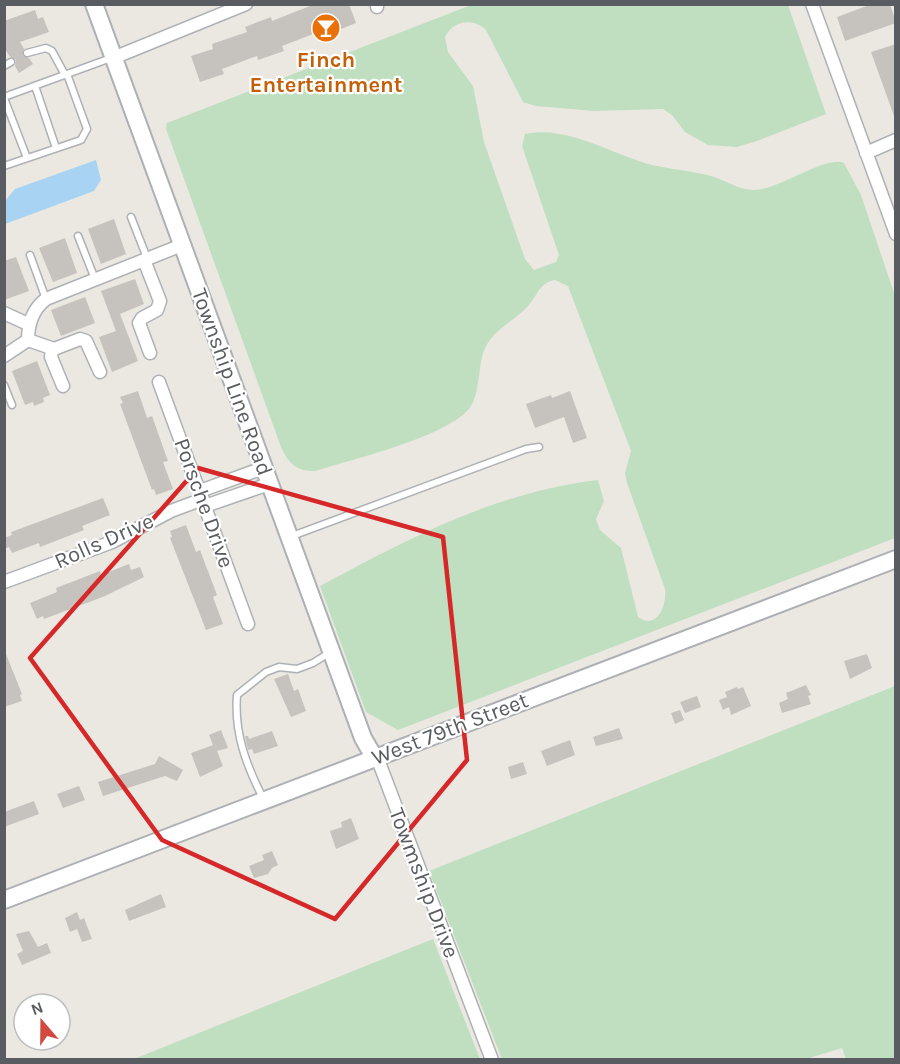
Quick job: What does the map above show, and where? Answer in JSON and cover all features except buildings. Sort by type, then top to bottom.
[{"type":"main road","name":"Township Line Road","points":[[94,4],[368,751],[374,757]]},
{"type":"main road","name":"West 79th Street","points":[[4,900],[896,559]]},
{"type":"street","points":[[113,58],[246,4]]},
{"type":"street","points":[[812,4],[896,234]]},
{"type":"street","points":[[866,153],[896,141]]},
{"type":"street","points":[[28,340],[28,324],[37,308],[46,299],[183,245]]},
{"type":"street","points":[[146,260],[160,301],[157,310],[142,318],[139,323],[150,353]]},
{"type":"street","points":[[4,313],[28,324]]},
{"type":"street","points":[[28,340],[52,349],[80,339],[86,341],[100,372]]},
{"type":"street","points":[[4,356],[28,340]]},
{"type":"street","points":[[52,349],[51,357],[63,386]]},
{"type":"street","name":"Porsche Drive","points":[[159,382],[248,624]]},
{"type":"street","name":"Rolls Drive","points":[[4,582],[112,542],[171,511],[266,476]]},
{"type":"street","name":"Towmship Drive","points":[[374,757],[380,765],[492,1059]]},
{"type":"lane","points":[[4,166],[81,140],[87,129],[66,74],[52,51],[46,48],[27,53]]},
{"type":"lane","points":[[27,158],[4,97],[113,58]]},
{"type":"lane","points":[[35,86],[56,148]]},
{"type":"lane","points":[[132,217],[146,260]]},
{"type":"lane","points":[[78,236],[95,280]]},
{"type":"lane","points":[[30,255],[46,299]]},
{"type":"lane","points":[[4,386],[12,405]]},
{"type":"lane","points":[[289,538],[526,449],[539,447]]},
{"type":"lane","points":[[264,800],[249,772],[240,740],[236,716],[237,695],[266,672],[279,667],[297,669],[313,663],[331,651]]},
{"type":"highlighted area","points":[[198,468],[443,537],[467,760],[335,919],[162,840],[30,658]]},
{"type":"green space","points":[[471,5],[788,5],[826,114],[737,147],[708,145],[685,132],[672,115],[663,109],[595,111],[536,106],[523,102],[486,30],[470,22],[458,24],[445,37],[448,52],[473,86],[484,142],[525,259],[534,270],[556,262],[559,255],[522,146],[525,134],[542,132],[575,137],[641,162],[711,176],[748,190],[764,189],[776,185],[826,164],[844,163],[861,195],[895,296],[895,538],[398,730],[366,712],[320,586],[421,534],[488,506],[523,495],[598,480],[604,501],[596,519],[600,530],[621,548],[638,617],[651,621],[660,614],[663,608],[665,589],[627,483],[625,473],[631,451],[568,286],[555,280],[545,284],[521,313],[491,338],[481,360],[475,398],[468,410],[456,420],[439,430],[374,454],[315,471],[303,470],[290,462],[281,447],[166,129],[167,123]]},
{"type":"green space","points":[[895,686],[895,1059],[846,1059],[842,1048],[803,1060],[502,1059],[429,871]]},
{"type":"green space","points":[[433,939],[480,1059],[134,1059]]},
{"type":"water","points":[[96,160],[101,180],[94,191],[5,224],[5,201],[15,189]]},
{"type":"place","name":"Finch Entertainment","points":[[326,28]]}]
